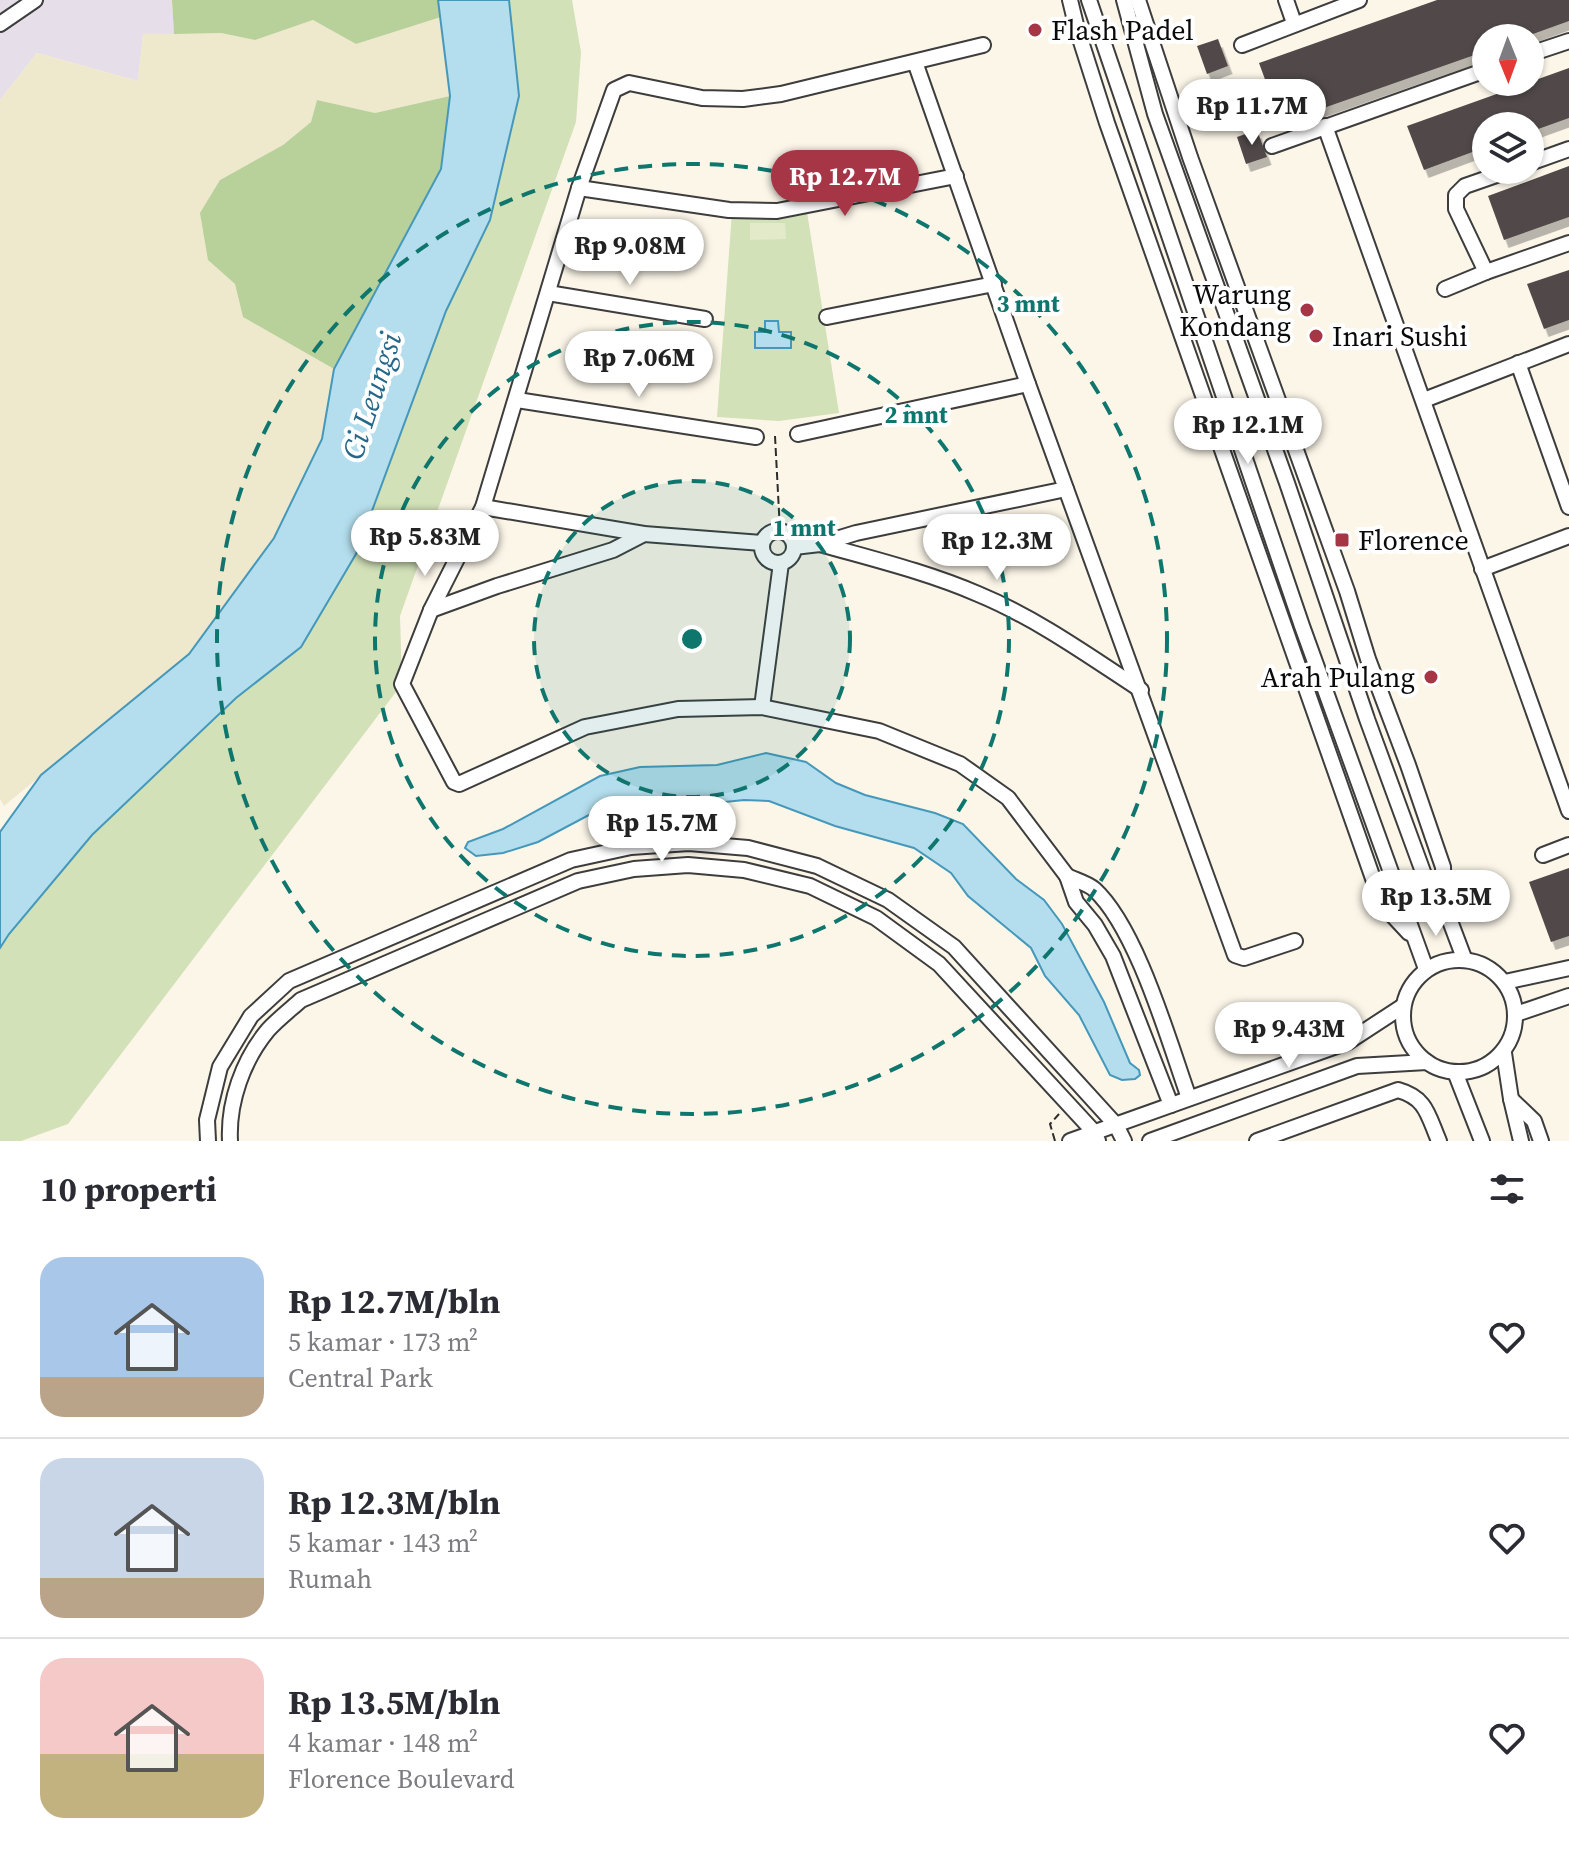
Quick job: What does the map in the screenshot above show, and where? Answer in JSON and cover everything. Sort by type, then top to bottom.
[{"type":"street","points":[[0,24],[35,0]]},
{"type":"street","points":[[1070,0],[1107,123],[1382,904],[1414,939]]},
{"type":"street","points":[[1089,0],[1302,626],[1426,969]]},
{"type":"street","points":[[1124,0],[1155,114],[1426,880],[1444,905],[1464,958]]},
{"type":"street","points":[[1138,0],[1190,157],[1443,867],[1444,905]]},
{"type":"street","points":[[1286,0],[1294,23]]},
{"type":"street","points":[[1242,45],[1359,0]]},
{"type":"street","points":[[1544,49],[1569,41]]},
{"type":"street","points":[[983,45],[781,94],[743,99],[702,98],[629,83],[621,84],[614,90],[579,188],[483,507],[431,610],[402,684],[454,782],[459,784],[585,727],[678,709],[762,707],[879,731],[960,764],[1008,798],[1067,876],[1076,902],[1095,925],[1113,956],[1171,1105]]},
{"type":"street","points":[[915,62],[1235,955],[1244,958],[1295,941]]},
{"type":"street","points":[[1272,146],[1472,75]]},
{"type":"street","points":[[1325,126],[1569,811]]},
{"type":"street","points":[[1544,158],[1569,149]]},
{"type":"street","points":[[579,188],[729,210],[777,211],[956,176]]},
{"type":"street","points":[[1472,184],[1456,195],[1460,218],[1486,272]]},
{"type":"street","points":[[1445,289],[1569,243]]},
{"type":"street","points":[[827,317],[994,284]]},
{"type":"street","points":[[548,293],[705,319]]},
{"type":"street","points":[[1424,400],[1569,344]]},
{"type":"street","points":[[1199,380],[1210,356]]},
{"type":"street","points":[[1518,363],[1569,507]]},
{"type":"street","points":[[798,434],[1028,384]]},
{"type":"street","points":[[1252,384],[1278,400]]},
{"type":"street","points":[[517,400],[756,437]]},
{"type":"street","points":[[794,547],[820,544],[856,533],[1066,489]]},
{"type":"street","points":[[483,507],[644,534],[762,543]]},
{"type":"street","points":[[780,531],[790,536],[794,547],[791,557],[781,563],[770,562],[763,554],[762,543],[769,534],[780,531]]},
{"type":"street","points":[[431,610],[613,550],[644,534]]},
{"type":"street","points":[[1482,569],[1569,536]]},
{"type":"street","points":[[820,544],[905,568],[981,595],[1061,639],[1141,691]]},
{"type":"street","points":[[762,707],[781,563]]},
{"type":"street","points":[[1356,682],[1368,659]]},
{"type":"street","points":[[208,1141],[207,1120],[220,1067],[251,1016],[289,981],[571,860],[631,847],[689,843],[748,848],[817,866],[888,900],[954,947],[1116,1125],[1124,1141]]},
{"type":"street","points":[[1543,855],[1569,845]]},
{"type":"street","points":[[230,1141],[229,1120],[241,1074],[268,1030],[301,1000],[578,881],[634,869],[688,865],[744,870],[810,886],[876,918],[939,964],[1096,1137]]},
{"type":"street","points":[[1067,876],[1093,888],[1115,915],[1134,950],[1189,1098]]},
{"type":"street","points":[[1427,1062],[1414,1050],[1403,1022],[1403,1006],[1409,990],[1426,969],[1445,961],[1464,958],[1483,964],[1505,982],[1514,1000],[1515,1028],[1504,1053],[1521,1141]]},
{"type":"street","points":[[1505,982],[1569,968]]},
{"type":"street","points":[[1516,1014],[1569,996]]},
{"type":"street","points":[[1070,1141],[1096,1137],[1116,1125],[1348,1042],[1403,1006]]},
{"type":"street","points":[[1156,1138],[1357,1066],[1427,1062],[1455,1072],[1476,1070],[1504,1053]]},
{"type":"street","points":[[1455,1072],[1482,1141]]},
{"type":"street","points":[[1266,1139],[1398,1090],[1418,1098],[1424,1105],[1439,1141]]},
{"type":"street","points":[[1511,1099],[1534,1121],[1541,1141]]},
{"type":"street","points":[[1468,1141],[1471,1118]]},
{"type":"path","points":[[756,437],[775,436],[780,531]]},
{"type":"path","points":[[1055,1141],[1050,1124],[1069,1105]]},
{"type":"shaded area","points":[[0,0],[172,0],[174,34],[143,35],[138,81],[37,53],[0,100]]},
{"type":"shaded area","points":[[441,17],[450,96],[375,113],[317,100],[311,122],[283,145],[220,180],[208,260],[235,284],[243,317],[334,369],[322,439],[274,538],[189,654],[4,806],[0,799],[0,100],[37,53],[138,81],[143,34],[221,33],[255,40],[313,20],[356,44]]},
{"type":"green space","points":[[172,0],[438,0],[441,17],[356,44],[313,20],[255,40],[221,33],[174,34]]},
{"type":"green space","points":[[509,0],[572,0],[581,52],[576,122],[400,616],[402,684],[68,1124],[21,1141],[0,1141],[0,948],[92,835],[236,698],[301,647],[446,311],[490,220],[519,96]]},
{"type":"green space","points":[[450,96],[441,169],[334,369],[243,317],[235,284],[208,260],[200,213],[220,180],[283,145],[311,122],[317,100],[375,113]]},
{"type":"green space","points":[[732,212],[807,212],[839,413],[779,421],[717,417]]},
{"type":"green space","points":[[750,223],[785,223],[786,239],[750,240]]},
{"type":"water","name":"Ci Leungsi","points":[[438,0],[509,0],[519,96],[490,220],[446,311],[356,554],[301,647],[236,698],[92,835],[0,948],[0,832],[41,775],[189,654],[274,538],[322,439],[334,369],[441,169],[450,96]]},
{"type":"water","points":[[765,321],[778,321],[779,332],[791,332],[791,348],[755,348],[755,332],[765,332]]},
{"type":"water","points":[[766,753],[806,762],[836,783],[865,795],[935,813],[963,824],[1016,879],[1044,900],[1062,924],[1104,1002],[1130,1063],[1139,1070],[1140,1075],[1135,1079],[1122,1080],[1110,1075],[1079,1015],[1045,976],[1031,948],[968,896],[951,873],[914,848],[835,826],[769,801],[744,800],[706,804],[642,801],[614,806],[587,816],[538,842],[503,853],[476,856],[465,848],[468,842],[503,829],[600,776],[640,767],[717,765]]},
{"type":"building","points":[[1437,0],[1569,0],[1569,21],[1544,30],[1544,24],[1472,24],[1472,56],[1281,123],[1259,63]]},
{"type":"building","points":[[1218,39],[1228,66],[1207,74],[1197,46]]},
{"type":"building","points":[[1569,68],[1569,118],[1544,127],[1544,112],[1472,112],[1472,152],[1424,170],[1407,126],[1491,96],[1544,96],[1544,77]]},
{"type":"building","points":[[1257,130],[1267,157],[1246,164],[1237,137]]},
{"type":"building","points":[[1569,166],[1569,217],[1504,240],[1488,196],[1520,184],[1544,184],[1544,175]]},
{"type":"building","points":[[1569,270],[1569,320],[1544,329],[1527,284]]},
{"type":"building","points":[[1569,868],[1569,936],[1551,942],[1529,882]]},
{"type":"place","name":"Flash Padel","points":[[1035,30]]},
{"type":"place","name":"Warung Kondang","points":[[1307,310]]},
{"type":"place","name":"Inari Sushi","points":[[1316,336]]},
{"type":"place","name":"Florence","points":[[1342,540]]},
{"type":"place","name":"Arah Pulang","points":[[1431,677]]}]
